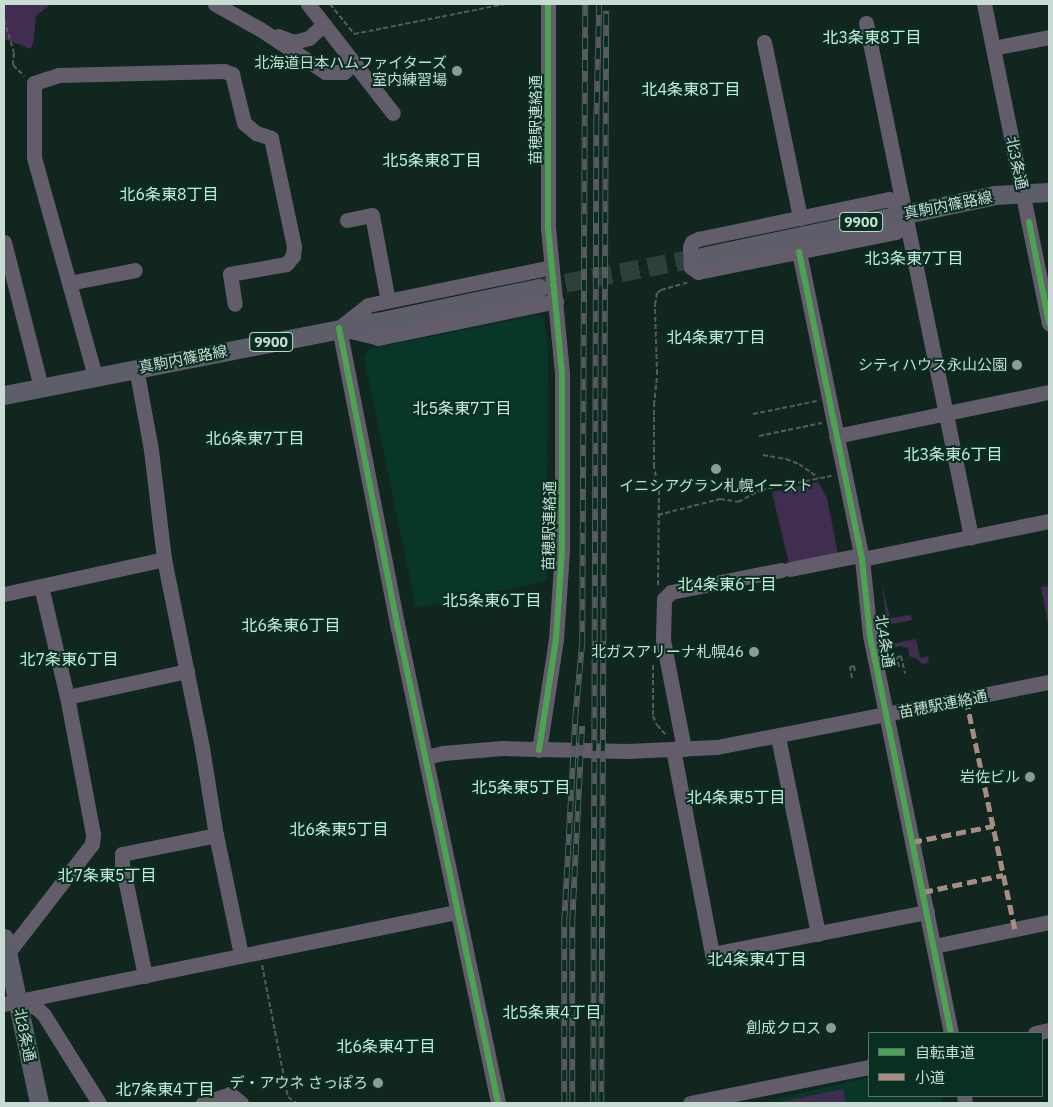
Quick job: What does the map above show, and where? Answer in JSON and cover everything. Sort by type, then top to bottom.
[{"type":"main road","name":"真駒内篠路線","points":[[701,257],[994,195],[1049,192]]},
{"type":"main road","name":"真駒内篠路線","points":[[4,395],[538,288]]},
{"type":"main road","name":"北8条通","points":[[5,946],[11,1003],[39,1103]]},
{"type":"street","points":[[215,4],[260,29],[325,72],[344,72],[353,64]]},
{"type":"street","points":[[308,4],[393,113]]},
{"type":"street","name":"苗穂駅連絡通","points":[[548,4],[548,228],[562,373],[562,550],[556,639],[539,750],[675,745],[717,747],[778,737],[1049,682]]},
{"type":"street","name":"北3条通","points":[[984,4],[1049,323]]},
{"type":"street","points":[[866,23],[971,537]]},
{"type":"street","points":[[260,29],[294,42],[309,38],[323,24]]},
{"type":"street","points":[[993,48],[1049,37]]},
{"type":"street","points":[[764,42],[800,218]]},
{"type":"street","points":[[95,376],[34,157],[34,83],[58,75],[224,70],[232,74],[244,123],[256,133],[271,138],[294,246],[293,256],[286,264],[230,274],[236,304]]},
{"type":"street","points":[[889,199],[906,213],[896,232],[698,272],[691,267],[690,247],[692,242],[698,239],[889,199]]},
{"type":"street","points":[[347,220],[372,215],[388,301]]},
{"type":"street","points":[[4,242],[41,387]]},
{"type":"street","name":"北4条通","points":[[799,252],[861,557],[870,635],[951,1032]]},
{"type":"street","points":[[340,328],[368,305],[551,267]]},
{"type":"street","points":[[69,283],[135,270]]},
{"type":"street","points":[[340,328],[378,338],[556,302]]},
{"type":"street","points":[[340,328],[498,1103]]},
{"type":"street","points":[[136,368],[151,450],[164,559],[202,748],[216,835],[241,956]]},
{"type":"street","points":[[836,436],[1049,392]]},
{"type":"street","points":[[927,912],[712,954],[675,745],[663,640],[664,599],[671,592],[756,571],[785,569],[861,557],[1049,521]]},
{"type":"street","points":[[4,594],[164,559]]},
{"type":"street","points":[[5,946],[92,844],[93,834],[67,697],[41,586]]},
{"type":"street","points":[[67,697],[187,672]]},
{"type":"street","points":[[778,737],[818,934]]},
{"type":"street","points":[[426,757],[444,753],[502,748],[539,750]]},
{"type":"street","points":[[145,976],[122,864],[122,854],[216,835]]},
{"type":"street","points":[[11,1003],[458,912]]},
{"type":"street","points":[[934,946],[1049,922]]},
{"type":"street","points":[[11,1003],[37,1008],[44,1015],[99,1103]]},
{"type":"street","points":[[690,1103],[728,1100],[868,1067]]},
{"type":"street","points":[[203,1103],[230,1094],[240,1103]]},
{"type":"path","points":[[330,4],[354,34],[506,4]]},
{"type":"path","points":[[4,20],[12,45],[13,65],[28,80],[34,83]]},
{"type":"path","points":[[658,586],[659,491],[654,468],[657,374],[655,305],[657,293],[661,290],[694,281]]},
{"type":"path","points":[[753,414],[817,401]]},
{"type":"path","points":[[759,436],[822,423]]},
{"type":"path","points":[[764,455],[786,459],[799,464],[819,478]]},
{"type":"path","points":[[658,515],[720,499],[738,502],[761,490],[832,476]]},
{"type":"path","points":[[899,667],[897,657],[901,656],[905,674]]},
{"type":"path","points":[[653,660],[653,716],[657,725],[675,745]]},
{"type":"path","points":[[852,678],[850,667],[854,666],[856,672]]},
{"type":"path","points":[[261,961],[288,1097],[296,1103]]},
{"type":"shaded area","points":[[4,4],[51,4],[36,16],[31,49],[4,39]]},
{"type":"shaded area","points":[[538,315],[544,319],[548,350],[547,581],[416,608],[364,357],[369,349]]},
{"type":"shaded area","points":[[818,482],[827,498],[838,554],[789,564],[772,492]]},
{"type":"shaded area","points":[[882,584],[890,618],[911,615],[912,620],[887,625]]},
{"type":"shaded area","points":[[1049,586],[1049,629],[1041,587]]},
{"type":"shaded area","points":[[916,639],[920,658],[928,656],[929,663],[922,664],[917,659],[909,656],[908,647],[891,648],[890,644]]},
{"type":"shaded area","points":[[868,1077],[868,1097],[941,1097],[942,1103],[758,1103]]},
{"type":"shaded area","points":[[843,1089],[846,1103],[776,1103]]},
{"type":"tunnel","points":[[538,288],[701,257]]},
{"type":"railway","points":[[564,1103],[564,922],[575,718],[582,643],[585,4]]},
{"type":"railway","points":[[593,1103],[596,125],[599,4]]},
{"type":"railway","points":[[601,1103],[606,11]]},
{"type":"railway","points":[[572,1103],[572,921],[582,726]]},
{"type":"marked path","points":[[966,699],[1015,929]]},
{"type":"marked path","points":[[912,842],[993,826]]},
{"type":"marked path","points":[[923,892],[1003,875]]},
{"type":"cycle path","points":[[539,750],[556,639],[562,551],[562,373],[548,228],[548,4]]},
{"type":"cycle path","points":[[1029,222],[1049,323]]},
{"type":"cycle path","points":[[799,252],[862,559],[870,635],[951,1032]]},
{"type":"cycle path","points":[[339,328],[398,628],[498,1103]]},
{"type":"place","name":"北海道日本ハムファイターズ 室内練習場","points":[[457,71]]},
{"type":"place","name":"シティハウス永山公園","points":[[1017,365]]},
{"type":"place","name":"イニシアグラン札幌イースト","points":[[716,469]]},
{"type":"place","name":"北ガスアリーナ札幌46","points":[[754,652]]},
{"type":"place","name":"岩佐ビル","points":[[1030,777]]},
{"type":"place","name":"創成クロス","points":[[831,1028]]},
{"type":"place","name":"デ・アウネ さっぽろ","points":[[378,1083]]},
{"type":"district","name":"北3条東8丁目","points":[[872,37]]},
{"type":"district","name":"北4条東8丁目","points":[[691,89]]},
{"type":"district","name":"北5条東8丁目","points":[[432,160]]},
{"type":"district","name":"北6条東8丁目","points":[[169,194]]},
{"type":"district","name":"北3条東7丁目","points":[[914,258]]},
{"type":"district","name":"北4条東7丁目","points":[[716,337]]},
{"type":"district","name":"北5条東7丁目","points":[[462,408]]},
{"type":"district","name":"北6条東7丁目","points":[[255,438]]},
{"type":"district","name":"北3条東6丁目","points":[[953,454]]},
{"type":"district","name":"北4条東6丁目","points":[[727,584]]},
{"type":"district","name":"北5条東6丁目","points":[[492,600]]},
{"type":"district","name":"北6条東6丁目","points":[[291,625]]},
{"type":"district","name":"北7条東6丁目","points":[[69,659]]},
{"type":"district","name":"北5条東5丁目","points":[[521,787]]},
{"type":"district","name":"北4条東5丁目","points":[[736,797]]},
{"type":"district","name":"北6条東5丁目","points":[[339,829]]},
{"type":"district","name":"北7条東5丁目","points":[[107,875]]},
{"type":"district","name":"北4条東4丁目","points":[[757,959]]},
{"type":"district","name":"北5条東4丁目","points":[[552,1012]]},
{"type":"district","name":"北6条東4丁目","points":[[386,1046]]},
{"type":"district","name":"北7条東4丁目","points":[[165,1089]]}]
